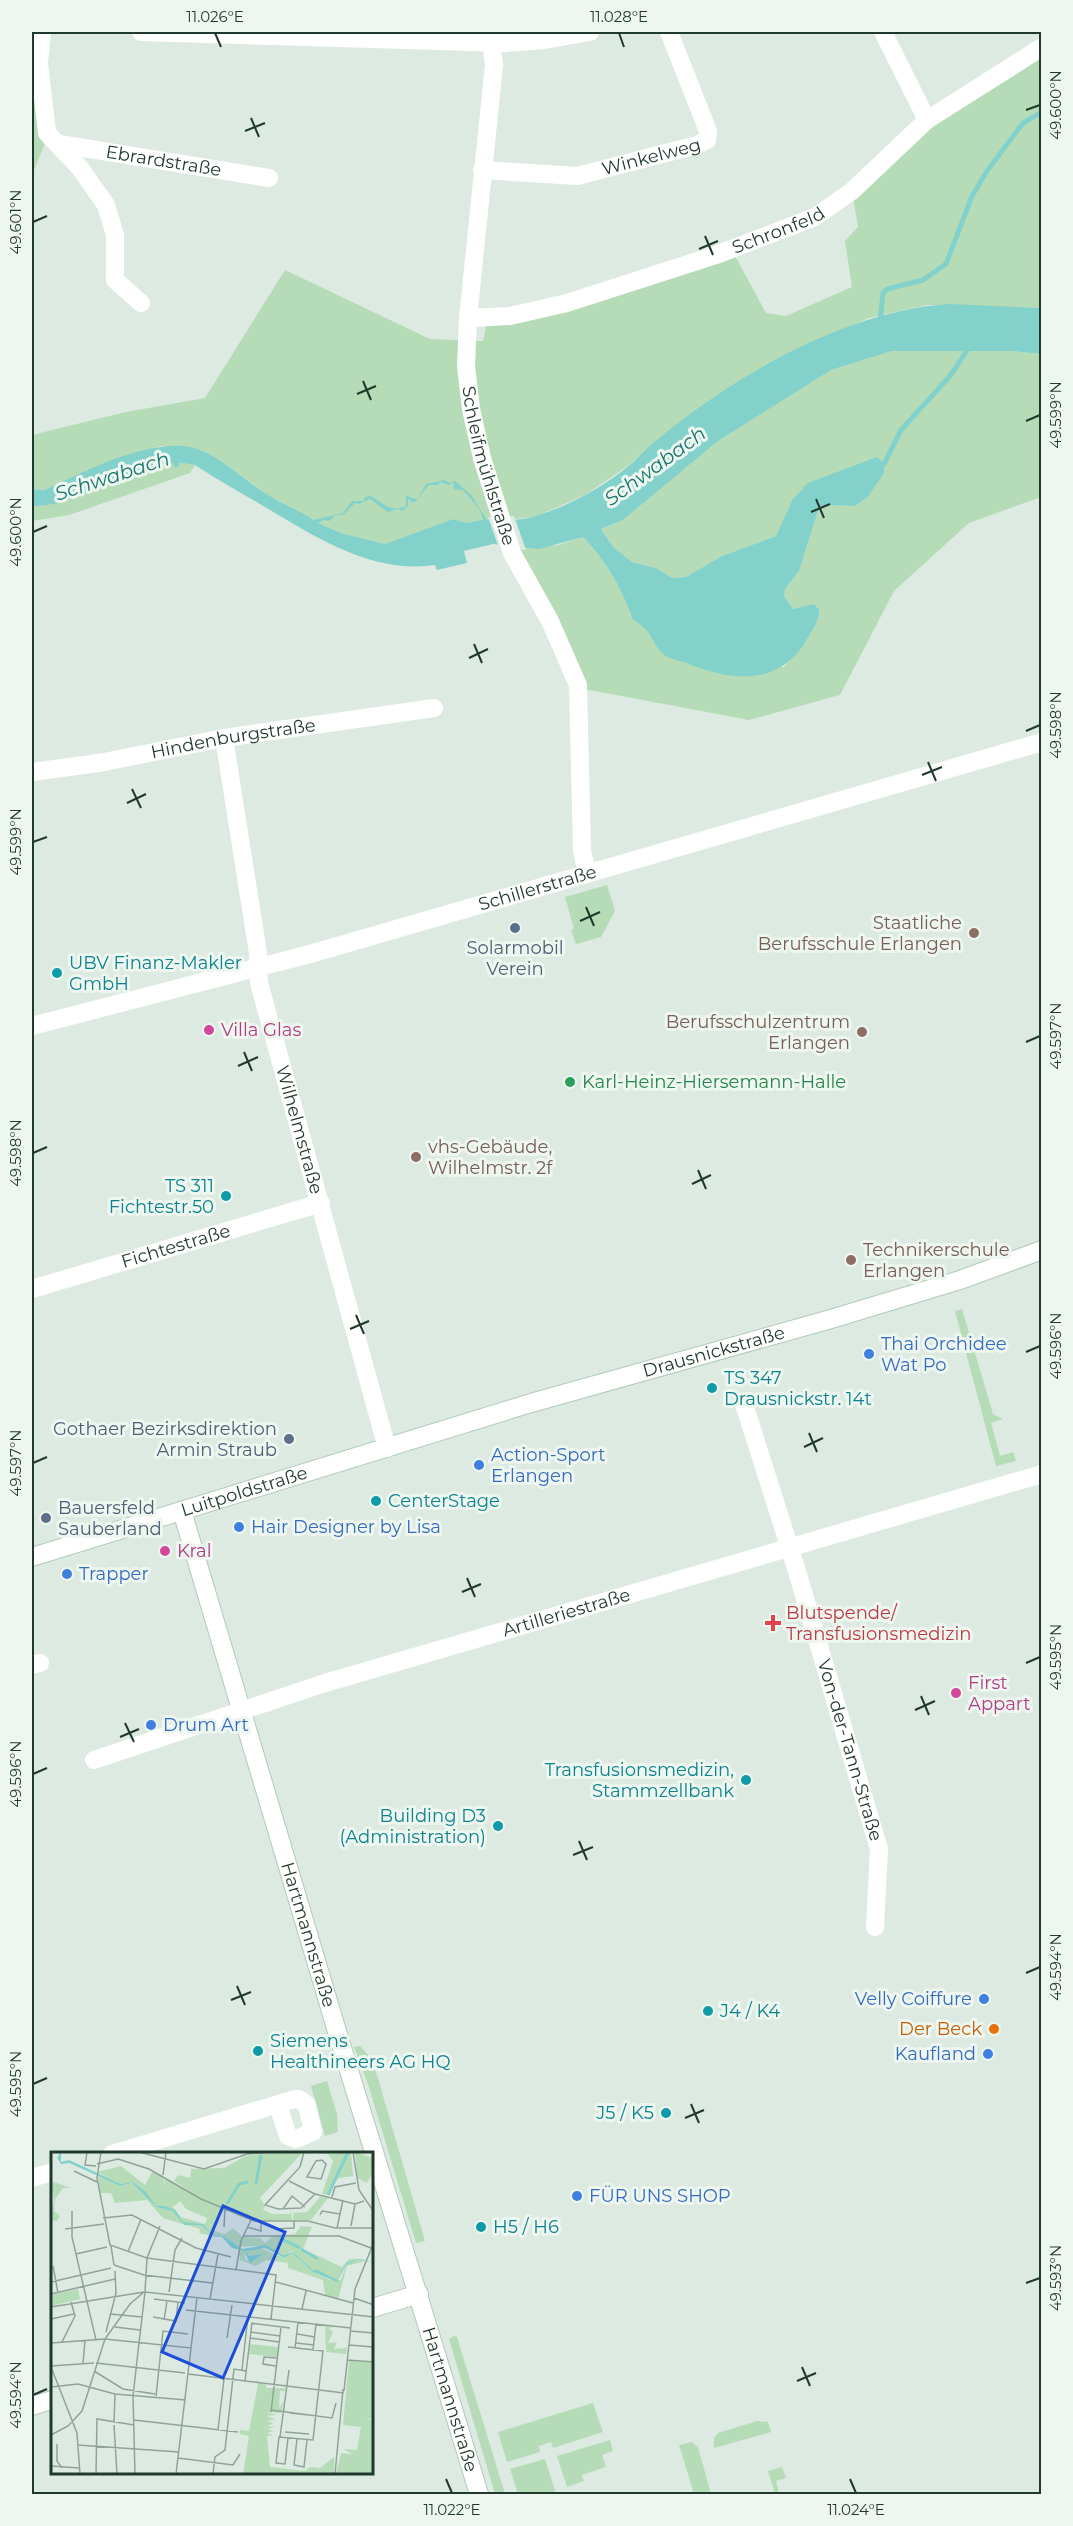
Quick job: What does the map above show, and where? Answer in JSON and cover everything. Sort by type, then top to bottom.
[{"type":"street","name":"Ebrardstraße","points":[[42,32],[39,63],[48,133],[80,168],[106,205],[115,235],[115,280],[141,303]]},
{"type":"street","points":[[141,32],[491,42],[544,40],[590,32]]},
{"type":"street","name":"Winkelweg","points":[[482,170],[577,176],[697,145],[706,140],[708,131],[669,32]]},
{"type":"street","points":[[883,32],[927,120]]},
{"type":"street","name":"Schleifmühlstraße","points":[[491,42],[494,65],[468,318],[466,366],[471,409],[498,515],[512,553],[550,621],[578,685],[582,851],[587,873]]},
{"type":"street","name":"Schronfeld","points":[[468,318],[510,316],[567,303],[716,255],[815,217],[852,191],[927,120],[1041,47]]},
{"type":"street","name":"Ebrardstraße","points":[[59,144],[269,178]]},
{"type":"street","name":"Hindenburgstraße","points":[[32,772],[99,763],[224,738],[434,708]]},
{"type":"street","name":"Wilhelmstraße","points":[[224,738],[259,983],[387,1448]]},
{"type":"street","name":"Schillerstraße","points":[[32,1026],[258,967],[1041,742]]},
{"type":"street","name":"Fichtestraße","points":[[32,1289],[321,1203]]},
{"type":"street","name":"Drausnickstraße","points":[[387,1448],[702,1353],[730,1349],[960,1280],[1041,1250]]},
{"type":"street","name":"Von-der-Tann-Straße","points":[[744,1404],[879,1849],[875,1927]]},
{"type":"street","name":"Luitpoldstraße","points":[[32,1557],[387,1448]]},
{"type":"street","name":"Artilleriestraße","points":[[94,1760],[325,1683],[1041,1474]]},
{"type":"street","name":"Hartmannstraße","points":[[182,1511],[342,2048],[479,2494]]},
{"type":"street","points":[[119,2152],[278,2104]]},
{"type":"street","points":[[32,2178],[51,2172]]},
{"type":"street","points":[[374,2307],[419,2294]]},
{"type":"street","points":[[32,2406],[51,2400]]},
{"type":"green space","points":[[32,34],[44,146],[32,175]]},
{"type":"green space","points":[[1041,56],[1041,308],[928,305],[869,318],[806,345],[658,439],[629,465],[585,495],[535,517],[467,523],[453,519],[385,544],[341,533],[316,522],[268,495],[221,461],[186,446],[160,446],[45,490],[32,489],[32,435],[126,412],[205,398],[285,270],[430,339],[483,341],[487,322],[734,254],[766,313],[786,316],[852,287],[845,241],[858,227],[852,191],[927,120]]},
{"type":"green space","points":[[892,351],[1011,351],[1041,354],[1041,497],[969,523],[894,591],[840,695],[749,720],[584,689],[519,548],[558,545],[583,537],[612,576],[633,620],[647,627],[664,654],[784,667],[807,640],[818,617],[819,609],[813,604],[793,609],[784,596],[785,589],[799,571],[818,511],[825,505],[854,506],[884,473],[781,526],[776,536],[722,556],[686,577],[672,578],[656,568],[632,562],[613,547],[601,529],[623,520],[718,441],[791,394],[831,370]]},
{"type":"green space","points":[[175,460],[195,465],[190,473],[69,515],[32,521],[32,506],[50,505],[68,500],[139,470]]},
{"type":"green space","points":[[607,885],[615,911],[601,937],[576,944],[565,897]]},
{"type":"green space","points":[[962,1309],[993,1414],[1003,1419],[991,1423],[1000,1456],[1013,1452],[1016,1461],[996,1466],[955,1311]]},
{"type":"green space","points":[[360,2046],[369,2056],[377,2075],[425,2241],[416,2243],[368,2084],[354,2047]]},
{"type":"green space","points":[[327,2081],[337,2114],[338,2132],[325,2136],[311,2086]]},
{"type":"green space","points":[[457,2337],[505,2494],[495,2494],[449,2339]]},
{"type":"green space","points":[[593,2403],[603,2432],[553,2448],[551,2442],[539,2446],[540,2452],[507,2462],[498,2432]]},
{"type":"green space","points":[[757,2421],[768,2422],[771,2432],[714,2448],[714,2438],[718,2433]]},
{"type":"green space","points":[[610,2440],[613,2451],[602,2455],[606,2467],[582,2475],[584,2481],[567,2487],[557,2456]]},
{"type":"green space","points":[[692,2442],[698,2447],[711,2494],[694,2494],[679,2445]]},
{"type":"green space","points":[[545,2459],[556,2494],[518,2494],[510,2469]]},
{"type":"green space","points":[[782,2467],[786,2478],[776,2481],[779,2494],[775,2494],[768,2471]]},
{"type":"water","name":"Schwabach","points":[[950,304],[1041,308],[1041,354],[1011,351],[892,351],[831,370],[718,441],[623,520],[601,529],[613,547],[632,562],[656,568],[672,578],[686,577],[722,556],[776,536],[793,499],[808,483],[877,457],[884,464],[884,473],[867,498],[854,506],[825,505],[818,511],[799,571],[785,589],[784,596],[793,609],[813,604],[819,609],[814,628],[797,654],[784,665],[755,676],[739,676],[706,670],[663,654],[648,632],[633,620],[612,576],[583,537],[539,549],[493,544],[464,551],[467,563],[437,570],[435,565],[391,564],[349,552],[328,543],[195,465],[173,463],[133,472],[74,498],[54,504],[32,506],[32,489],[45,490],[131,453],[167,446],[184,446],[196,448],[218,459],[260,490],[314,520],[343,513],[352,501],[364,501],[365,497],[370,496],[391,508],[400,508],[406,506],[406,495],[414,499],[418,498],[426,484],[445,480],[449,483],[455,481],[471,495],[487,520],[530,518],[574,501],[610,480],[689,415],[758,370],[833,332],[911,309]],"holes":[[[440,482],[449,485],[453,482],[454,489],[463,490],[480,510],[483,520],[467,523],[453,519],[385,544],[341,533],[318,523],[324,520],[329,521],[335,515],[343,515],[355,503],[359,504],[370,499],[388,512],[398,509],[402,511],[408,506],[408,499],[414,503],[429,485],[439,485]]]},
{"type":"pier","points":[[514,516],[526,550],[499,548],[488,517]]},
{"type":"waterway","points":[[880,322],[883,293],[887,289],[923,280],[946,264],[972,196],[987,171],[1023,123],[1042,112]]},
{"type":"waterway","points":[[884,464],[901,430],[950,376],[968,349]]},
{"type":"waterway","name":"Schwabach","points":[[175,460],[176,465]]},
{"type":"place","name":"Solarmobil Verein","points":[[515,928]]},
{"type":"place","name":"Staatliche Berufsschule Erlangen","points":[[974,933]]},
{"type":"place","name":"UBV Finanz-Makler GmbH","points":[[57,973]]},
{"type":"place","name":"Villa Glas","points":[[209,1030]]},
{"type":"place","name":"Berufsschulzentrum Erlangen","points":[[862,1032]]},
{"type":"place","name":"Karl-Heinz-Hiersemann-Halle","points":[[570,1082]]},
{"type":"place","name":"vhs-Gebäude, Wilhelmstr. 2f","points":[[416,1157]]},
{"type":"place","name":"TS 311 Fichtestr.50","points":[[226,1196]]},
{"type":"place","name":"Technikerschule Erlangen","points":[[851,1260]]},
{"type":"place","name":"Thai Orchidee Wat Po","points":[[869,1354]]},
{"type":"place","name":"TS 347 Drausnickstr. 14t","points":[[712,1388]]},
{"type":"place","name":"Gothaer Bezirksdirektion Armin Straub","points":[[289,1439]]},
{"type":"place","name":"Action-Sport Erlangen","points":[[479,1465]]},
{"type":"place","name":"CenterStage","points":[[376,1501]]},
{"type":"place","name":"Bauersfeld Sauberland","points":[[46,1518]]},
{"type":"place","name":"Hair Designer by Lisa","points":[[239,1527]]},
{"type":"place","name":"Kral","points":[[165,1551]]},
{"type":"place","name":"Trapper","points":[[67,1574]]},
{"type":"place","name":"Blutspende/ Transfusionsmedizin","points":[[773,1623]]},
{"type":"place","name":"First Appart","points":[[956,1693]]},
{"type":"place","name":"Drum Art","points":[[151,1725]]},
{"type":"place","name":"Transfusionsmedizin, Stammzellbank","points":[[746,1780]]},
{"type":"place","name":"Building D3 (Administration)","points":[[498,1826]]},
{"type":"place","name":"Velly Coiffure","points":[[984,1999]]},
{"type":"place","name":"J4 / K4","points":[[708,2011]]},
{"type":"place","name":"Der Beck","points":[[994,2029]]},
{"type":"place","name":"Siemens Healthineers AG HQ","points":[[258,2051]]},
{"type":"place","name":"Kaufland","points":[[988,2054]]},
{"type":"place","name":"J5 / K5","points":[[666,2113]]},
{"type":"place","name":"FÜR UNS SHOP","points":[[577,2196]]},
{"type":"place","name":"H5 / H6","points":[[481,2227]]}]
